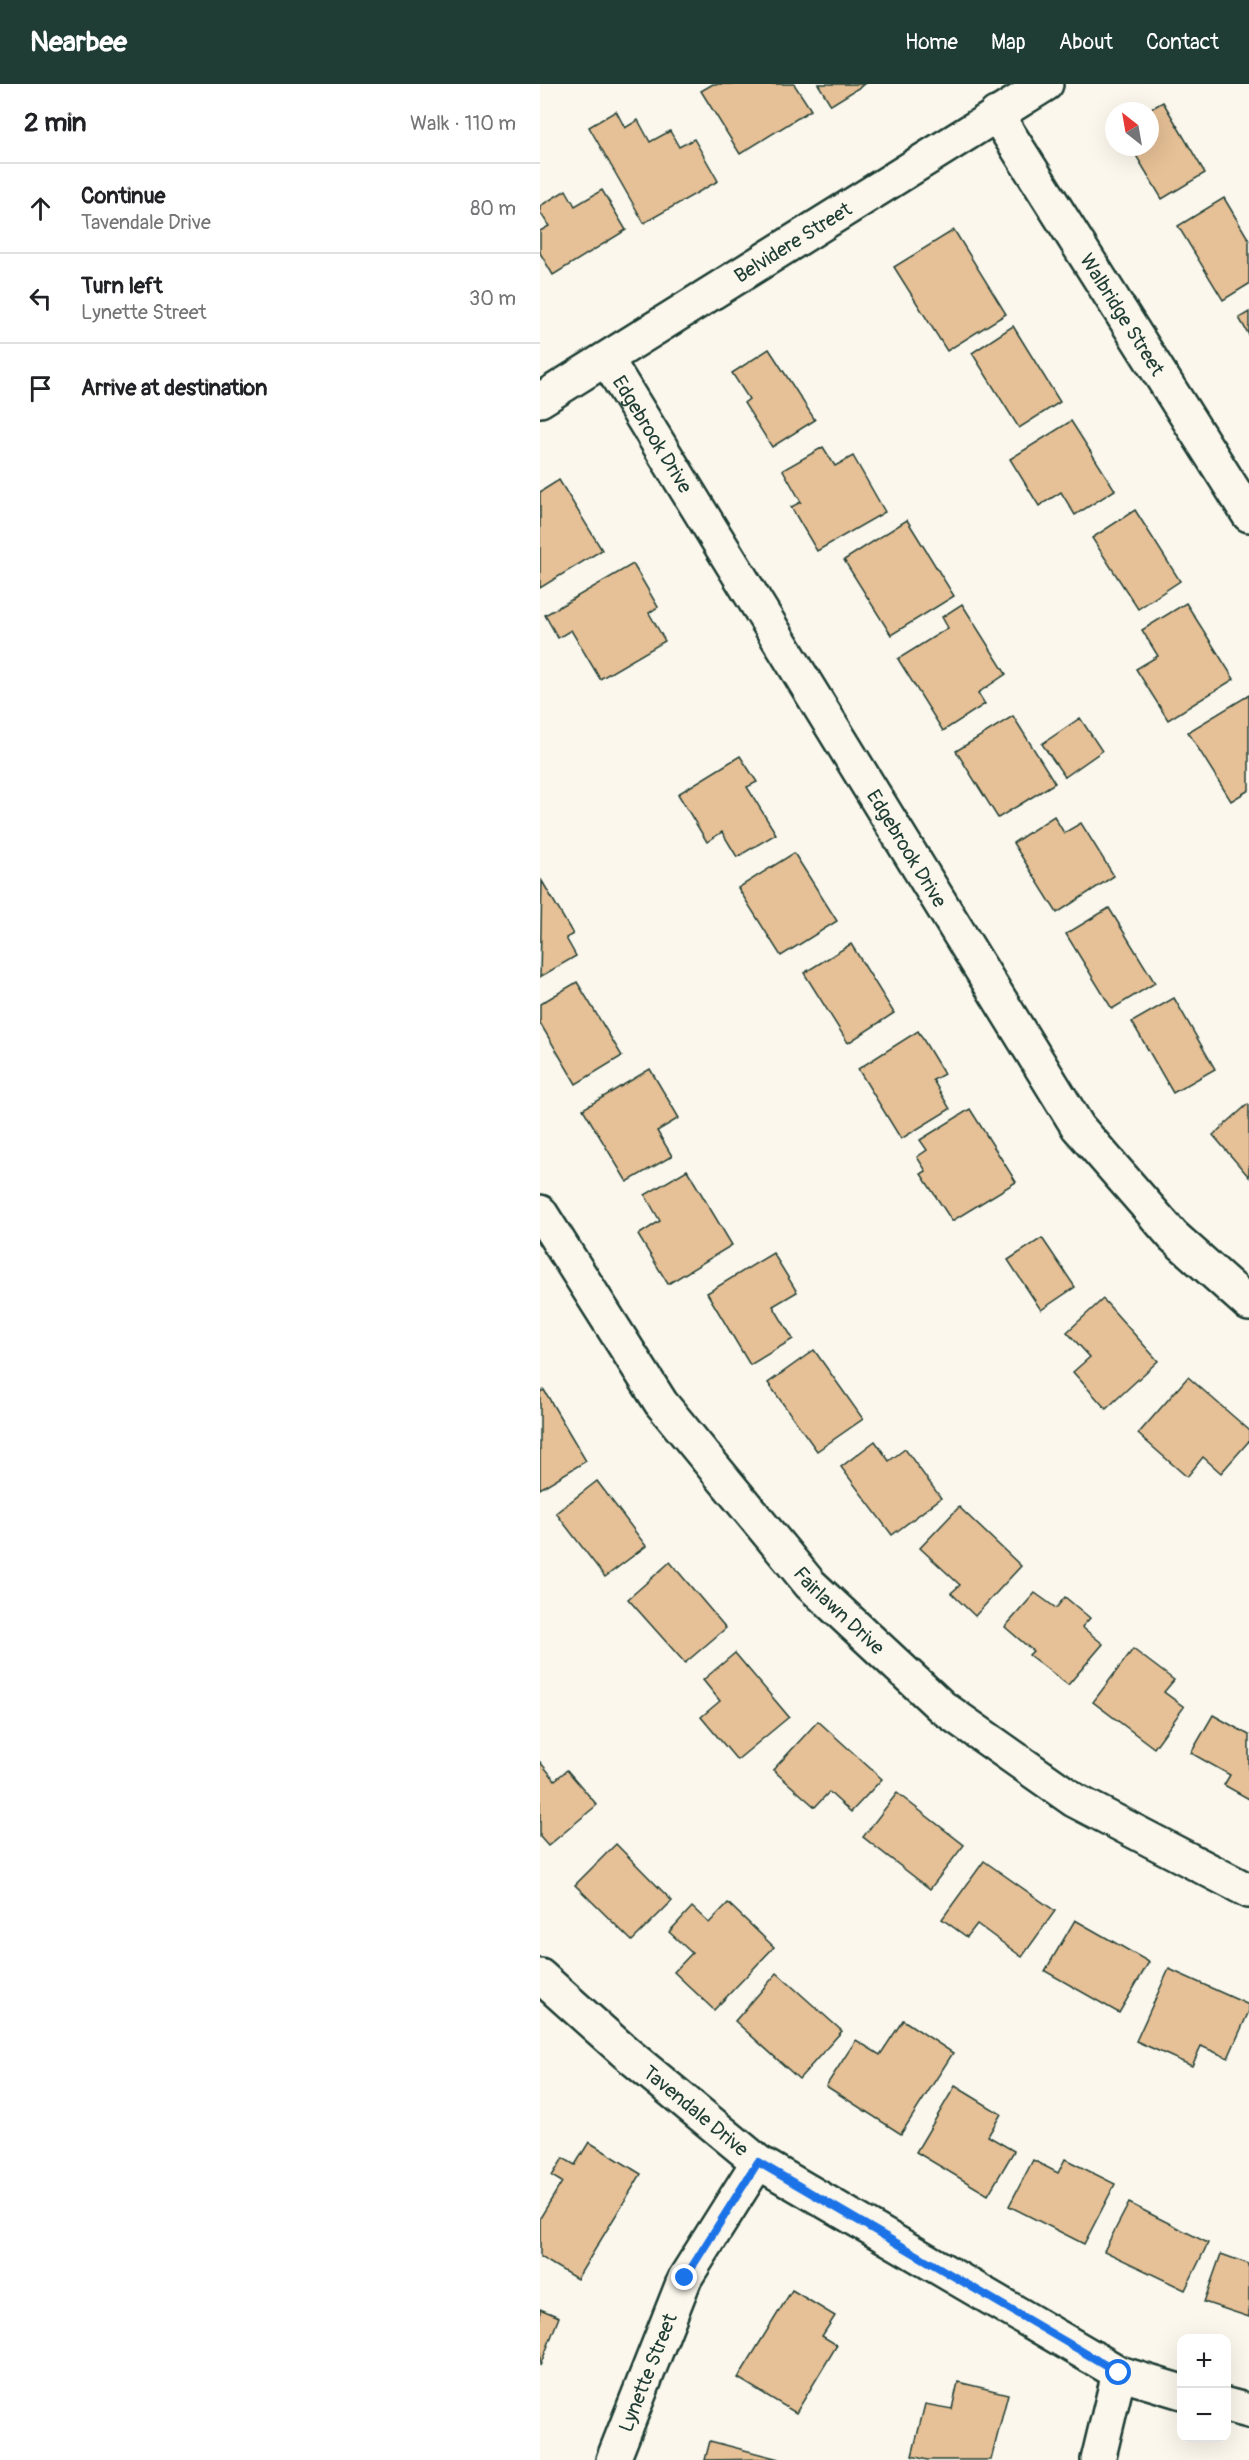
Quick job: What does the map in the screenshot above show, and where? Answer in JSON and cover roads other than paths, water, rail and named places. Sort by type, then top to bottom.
[{"type":"street","name":"Belvidere Street","points":[[540,400],[1046,84]]},
{"type":"street","name":"Walbridge Street","points":[[996,114],[1249,515]]},
{"type":"street","name":"Edgebrook Drive","points":[[607,360],[1078,1127],[1173,1236],[1249,1304]]},
{"type":"street","name":"Fairlawn Drive","points":[[540,1212],[661,1403],[810,1584],[942,1707],[1074,1800],[1249,1891]]},
{"type":"street","name":"Tavendale Drive","points":[[540,1976],[625,2052],[758,2162],[1119,2373],[1177,2390]]},
{"type":"street","name":"Lynette Street","points":[[613,2460],[685,2278],[758,2162]]},
{"type":"street","points":[[1098,2460],[1119,2373]]},
{"type":"street","points":[[1231,2406],[1249,2411]]}]
